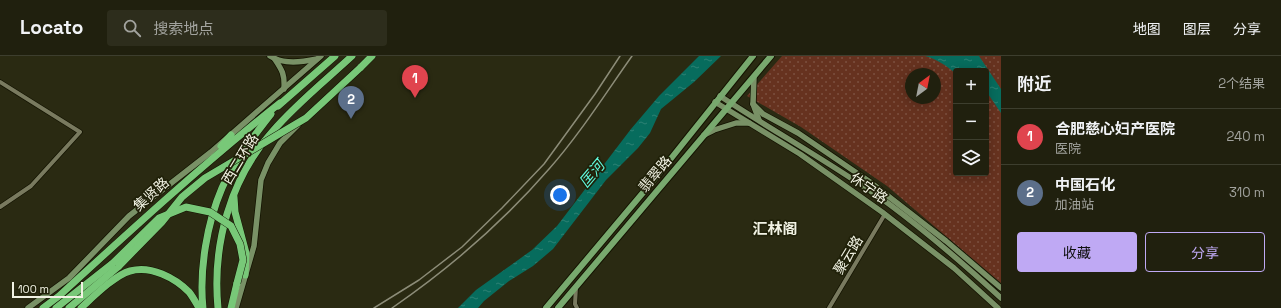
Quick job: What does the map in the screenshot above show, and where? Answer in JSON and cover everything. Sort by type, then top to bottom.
[{"type":"highway","name":"西二环路","points":[[203,308],[202,278],[205,251],[217,202],[232,170],[245,148],[280,103],[335,56]]},
{"type":"highway","name":"西二环路","points":[[218,308],[218,252],[224,223],[235,190],[249,162],[271,132],[352,56]]},
{"type":"highway","points":[[68,308],[162,222],[182,197],[205,178],[306,118],[371,56]]},
{"type":"highway","name":"集贤路","points":[[43,308],[59,296],[166,198],[280,103]]},
{"type":"highway","points":[[198,171],[231,135]]},
{"type":"highway","points":[[235,190],[235,212],[246,253],[245,275]]},
{"type":"highway","points":[[56,308],[116,264],[159,218],[186,207],[210,212],[231,226],[240,244],[243,260],[231,308]]},
{"type":"highway","points":[[81,308],[119,276],[130,271],[140,269],[160,273],[177,282],[190,293],[199,308]]},
{"type":"main road","name":"翡翠路","points":[[546,308],[657,176],[753,56]]},
{"type":"main road","name":"翡翠路","points":[[558,308],[771,56]]},
{"type":"street","points":[[236,308],[254,246],[260,180],[268,162],[280,143],[347,76],[371,56]]},
{"type":"street","points":[[272,57],[294,62],[319,57]]},
{"type":"street","points":[[272,57],[282,70],[285,78],[284,89]]},
{"type":"street","points":[[28,308],[69,278],[129,216],[231,135],[319,57]]},
{"type":"street","points":[[754,76],[753,104],[759,121]]},
{"type":"street","points":[[0,82],[80,132],[31,186],[0,207]]},
{"type":"street","name":"休宁路","points":[[720,96],[888,204],[956,256],[1001,298]]},
{"type":"street","name":"休宁路","points":[[715,102],[800,154],[885,214],[954,268],[998,308]]},
{"type":"street","points":[[753,104],[763,114],[798,133],[870,182],[946,241],[1001,288]]},
{"type":"street","points":[[704,136],[714,130],[736,123],[750,123]]},
{"type":"street","name":"聚云路","points":[[829,308],[885,214]]},
{"type":"street","points":[[576,287],[575,304],[577,308]]},
{"type":"shaded area","points":[[782,56],[1001,56],[1001,283],[887,186],[801,127],[747,96]]},
{"type":"water","points":[[699,56],[721,56],[694,82],[661,109],[650,133],[638,148],[606,180],[553,249],[533,266],[509,281],[484,301],[478,308],[458,308],[476,290],[532,250],[557,226],[631,129],[659,96]]},
{"type":"water","points":[[925,56],[979,56],[987,68],[953,68],[953,71],[934,59]]},
{"type":"water","points":[[989,71],[1001,89],[1001,113],[989,95]]},
{"type":"railway","points":[[374,308],[419,280],[462,247],[502,208],[544,164],[595,94],[620,56]]},
{"type":"railway","points":[[392,308],[435,277],[475,243],[531,189],[571,142],[632,56]]},
{"type":"place","name":"合肥慈心妇产医院","points":[[415,98]]},
{"type":"place","name":"中国石化","points":[[351,119]]},
{"type":"district","name":"汇林阁","points":[[775,229]]},
{"type":"water label","name":"匡河","points":[[592,174]]}]
